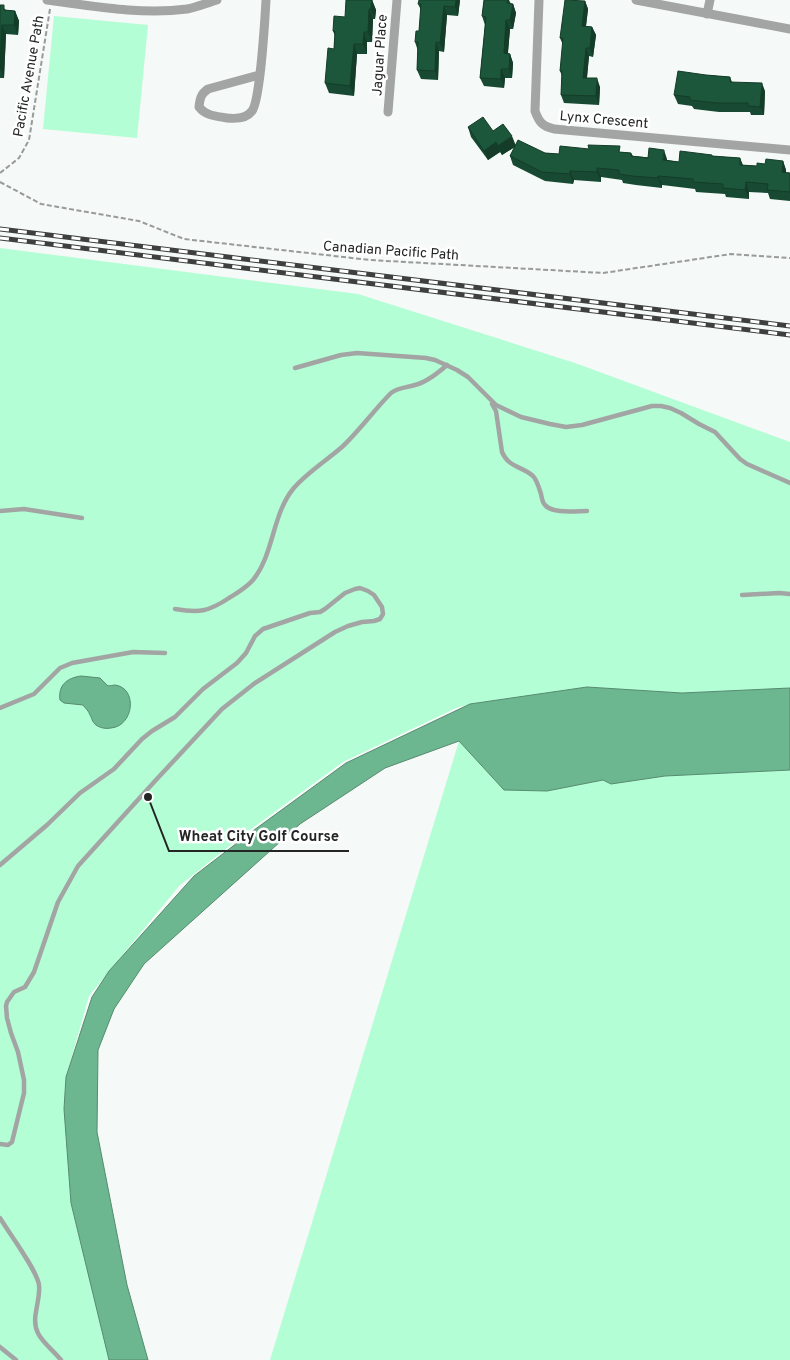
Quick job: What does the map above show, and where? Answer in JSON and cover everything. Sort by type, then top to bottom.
[{"type":"street","points":[[47,0],[113,4],[158,12],[189,8],[217,0]]},
{"type":"street","points":[[259,75],[208,89],[203,92],[199,107],[210,116],[237,119],[251,112],[256,103],[259,75],[266,0]]},
{"type":"street","name":"Jaguar Place","points":[[388,112],[397,0]]},
{"type":"street","name":"Lynx Crescent","points":[[539,0],[535,111],[538,121],[544,127],[790,150]]},
{"type":"street","points":[[636,0],[790,29]]},
{"type":"street","points":[[707,14],[710,0]]},
{"type":"lane","points":[[295,368],[341,355],[357,353],[426,358],[447,365],[468,377],[496,405],[536,421],[566,426],[582,425],[652,406],[670,408],[716,432],[740,459],[747,464],[790,483]]},
{"type":"lane","points":[[175,609],[190,612],[213,608],[246,587],[257,573],[286,500],[293,489],[342,447],[391,393],[396,389],[415,385],[430,378],[447,365]]},
{"type":"lane","points":[[485,394],[496,411],[504,458],[512,466],[533,476],[545,506],[557,511],[587,511]]},
{"type":"lane","points":[[0,511],[24,509],[82,518]]},
{"type":"lane","points":[[0,865],[47,825],[80,793],[114,769],[142,739],[175,717],[203,689],[237,663],[246,653],[255,636],[263,629],[310,613],[320,612],[345,593],[355,589],[360,588],[368,591],[379,601],[383,614],[380,619],[348,626],[335,632],[255,683],[222,709],[78,866],[58,902],[34,972],[24,987],[14,992],[7,1002],[7,1018],[24,1080],[24,1093],[12,1142],[8,1145],[0,1144]]},
{"type":"lane","points":[[742,595],[790,594]]},
{"type":"lane","points":[[0,708],[34,694],[60,668],[72,663],[133,652],[165,653]]},
{"type":"lane","points":[[0,1218],[34,1271],[39,1285],[35,1314],[36,1334],[61,1360]]},
{"type":"lane","points":[[0,1347],[16,1360]]},
{"type":"path","name":"Pacific Avenue Path","points":[[0,173],[19,158],[29,140],[52,0]]},
{"type":"path","name":"Canadian Pacific Path","points":[[0,182],[41,204],[139,221],[184,239],[370,260],[603,274],[731,254],[790,258]]},
{"type":"shaded area","points":[[54,16],[148,25],[137,138],[43,129]]},
{"type":"shaded area","points":[[0,248],[358,294],[575,363],[790,442],[790,688],[682,693],[587,687],[470,704],[456,708],[343,762],[247,832],[179,886],[89,996],[66,1077],[71,1203],[109,1360],[0,1360]]},
{"type":"shaded area","points":[[81,676],[100,678],[108,686],[115,685],[127,693],[130,699],[130,707],[125,721],[119,726],[101,728],[94,723],[83,705],[64,703],[60,700],[60,690],[64,683],[72,678]]},
{"type":"shaded area","points":[[587,687],[682,693],[790,688],[790,770],[665,776],[611,784],[603,780],[547,791],[504,790],[459,741],[385,768],[300,824],[144,964],[114,1009],[98,1050],[97,1132],[127,1285],[148,1360],[109,1360],[71,1203],[64,1109],[66,1077],[92,997],[109,971],[194,876],[346,763],[470,704]]},
{"type":"shaded area","points":[[459,741],[504,790],[547,791],[603,780],[611,784],[665,776],[790,770],[790,1360],[270,1360]]},
{"type":"building","points":[[346,0],[372,0],[371,9],[369,9],[368,32],[364,32],[363,44],[354,44],[350,86],[325,83],[328,48],[334,49],[334,16],[345,17]]},
{"type":"building","points":[[419,0],[456,0],[455,7],[444,6],[440,43],[436,42],[435,71],[417,70],[418,42],[415,42],[416,31],[419,31],[421,4],[418,4]]},
{"type":"building","points":[[484,0],[508,0],[507,3],[513,4],[510,20],[506,20],[504,53],[510,54],[509,69],[501,69],[501,79],[480,78],[486,17],[482,16]]},
{"type":"building","points":[[565,0],[585,1],[582,26],[592,27],[590,48],[586,48],[583,78],[597,78],[596,96],[561,95],[562,71],[560,71],[563,38],[560,38]]},
{"type":"building","points":[[0,5],[4,5],[4,10],[15,11],[14,25],[2,25],[0,68]]},
{"type":"building","points":[[678,71],[730,77],[730,82],[762,83],[760,107],[748,106],[748,103],[716,103],[690,100],[690,97],[674,95]]},
{"type":"building","points":[[483,117],[493,131],[503,124],[512,136],[498,146],[496,142],[484,151],[468,127]]},
{"type":"building","points":[[518,140],[545,153],[559,154],[560,146],[589,149],[588,145],[620,146],[619,152],[648,158],[649,148],[664,150],[663,160],[679,162],[680,151],[740,158],[740,165],[757,166],[757,163],[765,164],[766,159],[783,161],[782,172],[790,173],[790,192],[767,190],[768,184],[746,182],[745,190],[723,188],[723,184],[693,182],[693,179],[632,176],[619,174],[619,170],[597,168],[597,172],[570,171],[570,174],[542,172],[510,156]]},
{"type":"railway","points":[[0,229],[790,326]]},
{"type":"railway","points":[[0,238],[790,335]]},
{"type":"place","name":"Wheat City Golf Course","points":[[148,797]]}]
